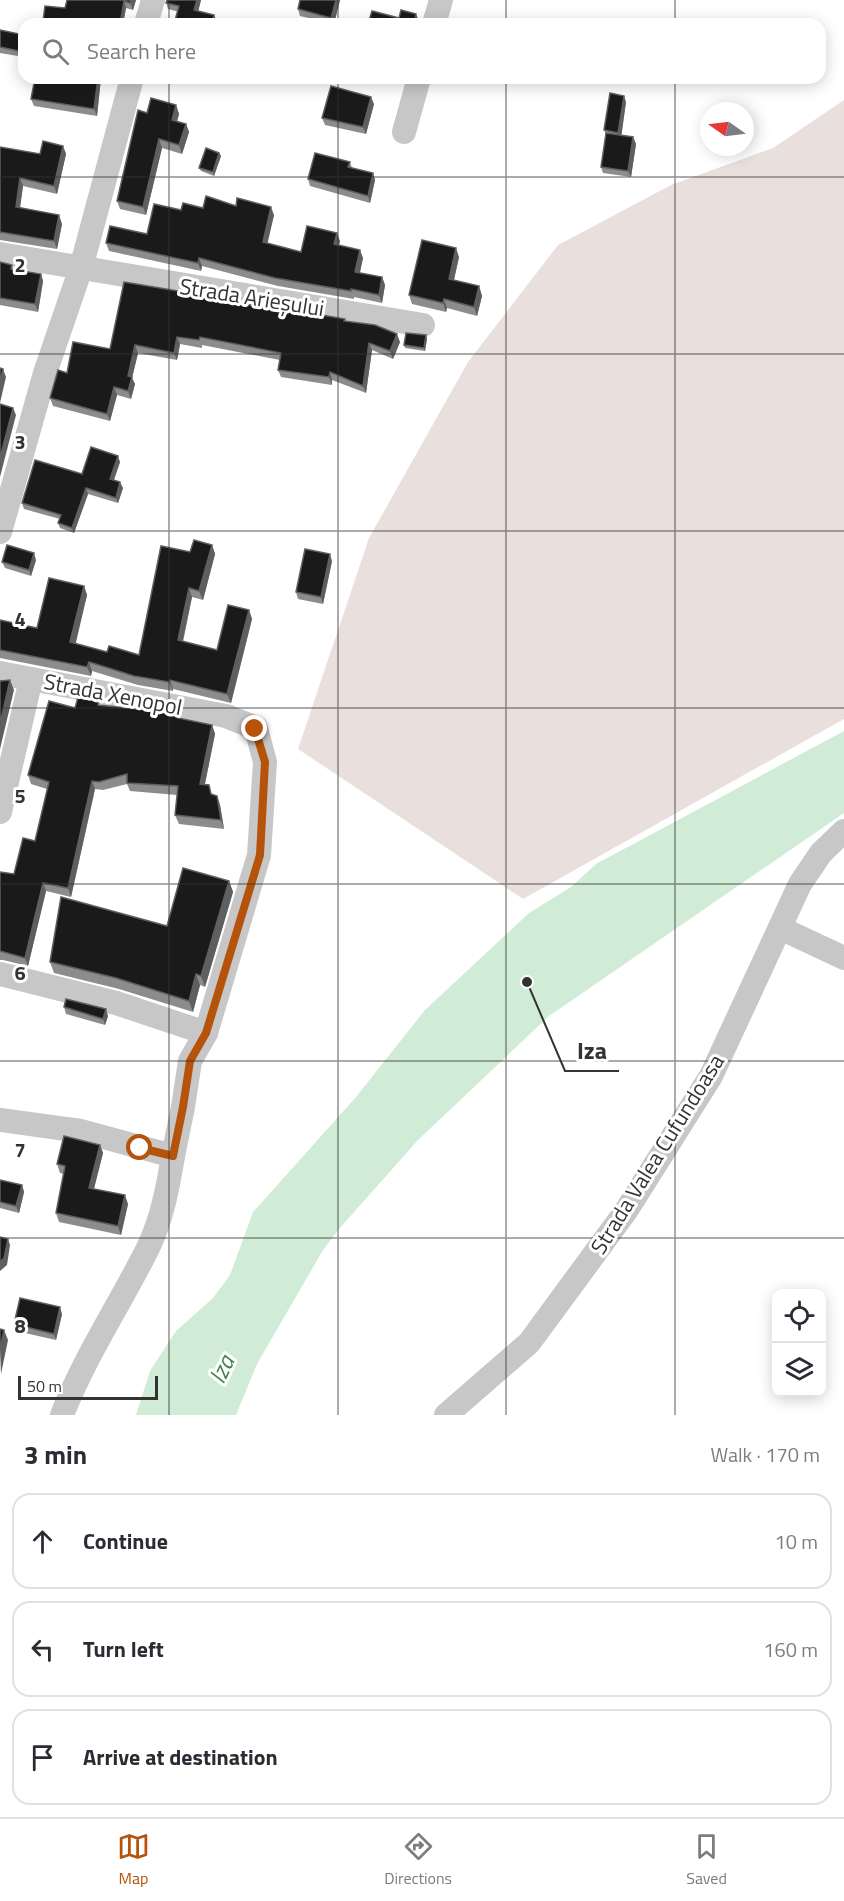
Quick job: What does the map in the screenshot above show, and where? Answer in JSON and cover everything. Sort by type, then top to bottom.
[{"type":"street","points":[[148,18],[153,0]]},
{"type":"street","points":[[436,18],[441,0]]},
{"type":"street","points":[[0,532],[45,373],[81,268],[130,84]]},
{"type":"street","points":[[404,132],[417,84]]},
{"type":"street","name":"Strada Arieșului","points":[[0,254],[423,325]]},
{"type":"street","name":"Strada Xenopol","points":[[0,673],[226,716],[255,729],[265,762],[260,855],[206,1033],[190,1061],[167,1194],[149,1246],[75,1382],[62,1415]]},
{"type":"street","points":[[0,812],[31,678]]},
{"type":"street","name":"Strada Valea Cufundoasa","points":[[446,1415],[529,1343],[626,1211],[711,1076],[800,884],[821,853],[844,831]]},
{"type":"street","points":[[780,928],[844,958]]},
{"type":"street","points":[[0,974],[116,1003],[206,1033]]},
{"type":"street","points":[[0,1120],[81,1131],[173,1156]]},
{"type":"shaded area","points":[[844,100],[844,719],[523,899],[298,749],[369,538],[468,362],[558,245],[671,185],[773,148]]},
{"type":"water","points":[[844,731],[844,813],[549,1016],[418,1140],[323,1250],[257,1364],[236,1415],[136,1415],[150,1371],[176,1331],[213,1298],[230,1275],[253,1212],[356,1097],[425,1010],[529,913],[571,887],[596,864]]},
{"type":"building","points":[[67,0],[131,0],[130,3],[124,1],[121,18],[43,18],[45,6],[65,8]]},
{"type":"building","points":[[167,0],[197,0],[194,10],[214,15],[213,18],[176,18],[179,6],[166,3]]},
{"type":"building","points":[[300,0],[336,0],[331,18],[298,9]]},
{"type":"building","points":[[401,10],[416,14],[415,18],[399,18]]},
{"type":"building","points":[[372,11],[399,18],[370,18]]},
{"type":"building","points":[[0,30],[18,34],[18,51],[0,47]]},
{"type":"building","points":[[34,84],[97,84],[94,109],[31,99]]},
{"type":"building","points":[[331,86],[371,97],[363,127],[322,118]]},
{"type":"building","points":[[610,93],[624,96],[618,133],[604,130]]},
{"type":"building","points":[[151,98],[176,105],[172,120],[186,124],[179,145],[159,139],[143,207],[117,201],[138,110],[147,113]]},
{"type":"building","points":[[606,133],[633,137],[628,171],[601,167]]},
{"type":"building","points":[[43,141],[63,146],[54,186],[20,178],[16,207],[59,215],[54,241],[0,232],[0,147],[40,154]]},
{"type":"building","points":[[206,148],[219,153],[213,172],[199,168]]},
{"type":"building","points":[[315,153],[350,162],[348,167],[373,173],[368,196],[308,179]]},
{"type":"building","points":[[206,196],[236,206],[237,198],[271,207],[263,242],[301,252],[307,226],[337,233],[334,244],[360,250],[355,272],[382,277],[379,295],[275,278],[199,258],[198,263],[106,243],[110,226],[147,234],[154,204],[181,210],[183,203],[203,208]]},
{"type":"building","points":[[422,240],[456,248],[449,279],[479,286],[474,307],[444,299],[443,303],[409,295]]},
{"type":"building","points":[[0,262],[12,265],[11,269],[41,274],[35,304],[0,298]]},
{"type":"building","points":[[124,282],[214,297],[287,313],[288,309],[345,319],[344,321],[375,325],[397,334],[390,351],[369,343],[363,386],[330,372],[329,377],[278,370],[281,353],[200,337],[199,340],[177,337],[174,353],[135,345],[128,376],[132,377],[128,391],[114,387],[107,414],[50,398],[58,370],[67,373],[73,342],[110,349]]},
{"type":"building","points":[[406,333],[426,335],[424,348],[404,345]]},
{"type":"building","points":[[0,404],[13,408],[0,458]]},
{"type":"building","points":[[91,447],[118,456],[110,479],[120,482],[116,498],[86,488],[72,528],[58,523],[61,515],[22,503],[35,460],[82,474]]},
{"type":"building","points":[[194,540],[212,545],[199,591],[189,588],[178,640],[217,650],[228,605],[249,610],[227,694],[170,680],[169,682],[134,676],[89,662],[87,667],[0,650],[0,620],[37,628],[49,578],[84,586],[70,642],[107,652],[109,646],[139,655],[161,546],[190,552]]},
{"type":"building","points":[[7,545],[34,553],[29,570],[2,562]]},
{"type":"building","points":[[305,549],[330,554],[321,597],[296,592]]},
{"type":"building","points":[[10,680],[0,724],[0,681]]},
{"type":"building","points":[[78,697],[99,701],[98,705],[179,713],[178,718],[212,725],[200,784],[209,785],[211,794],[217,796],[221,820],[175,815],[178,786],[127,783],[127,774],[99,782],[92,781],[68,888],[43,883],[25,958],[0,951],[0,872],[14,874],[23,838],[35,841],[49,782],[28,775],[49,701],[75,708]]},
{"type":"building","points":[[183,868],[229,881],[201,976],[196,974],[189,1001],[116,978],[50,962],[61,897],[167,926]]},
{"type":"building","points":[[66,999],[106,1009],[103,1019],[64,1007]]},
{"type":"building","points":[[64,1136],[100,1145],[89,1188],[125,1195],[118,1226],[56,1213],[65,1166],[57,1164]]},
{"type":"building","points":[[0,1180],[22,1185],[16,1206],[0,1202]]},
{"type":"building","points":[[0,1237],[8,1239],[4,1258],[0,1262]]},
{"type":"building","points":[[20,1298],[60,1307],[54,1334],[14,1324]]},
{"type":"building","points":[[0,1329],[4,1330],[0,1350]]},
{"type":"place","name":"Iza","points":[[527,982]]},
{"type":"route","points":[[140,1148],[173,1156],[190,1061],[206,1033],[260,855],[265,762],[255,729]]}]
